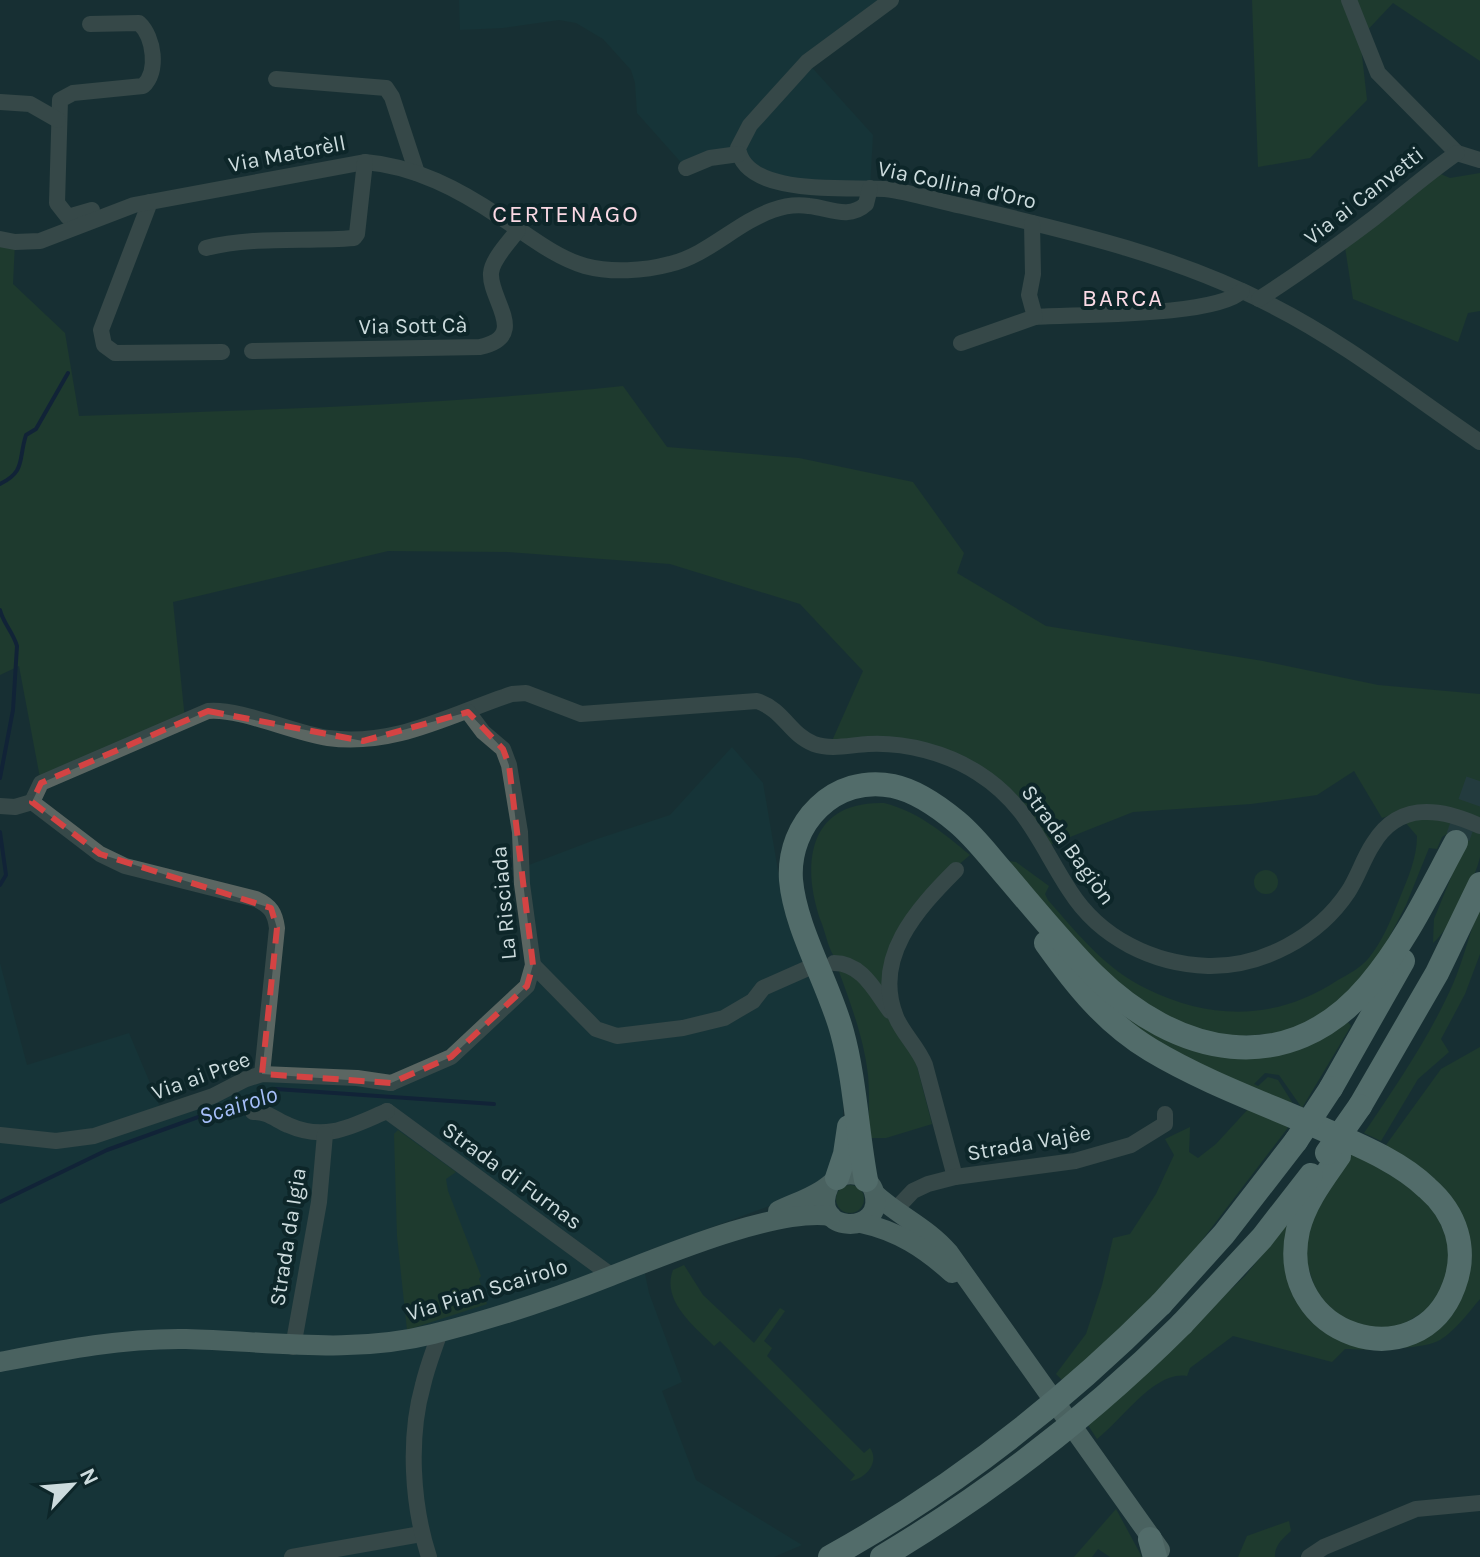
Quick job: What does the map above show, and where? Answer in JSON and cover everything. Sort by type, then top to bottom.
[{"type":"highway","points":[[830,1557],[931,1496],[1002,1445],[1089,1373],[1161,1304],[1224,1234],[1296,1141],[1331,1088],[1403,960],[1457,839],[1393,951],[1355,1000],[1316,1030],[1285,1042],[1253,1048],[1220,1046],[1188,1038],[1158,1025],[1130,1006],[1092,973],[981,844],[947,813],[906,790],[878,784],[850,788],[834,795],[802,826],[792,854],[791,884],[838,1019],[870,1187]]},
{"type":"highway","points":[[1001,869],[1025,913],[1077,986],[1122,1030],[1191,1071],[1385,1159],[1413,1177],[1438,1199],[1455,1225],[1459,1241],[1458,1274],[1451,1294],[1438,1314],[1411,1332],[1379,1339],[1347,1332],[1320,1315],[1300,1282],[1296,1257],[1302,1219],[1333,1155]]},
{"type":"highway","points":[[882,1557],[967,1503],[1044,1447],[1120,1384],[1182,1324],[1262,1238],[1333,1155],[1398,1063],[1423,1000],[1480,884]]},
{"type":"highway","points":[[833,1182],[847,1143],[851,1085]]},
{"type":"main road","points":[[979,1297],[920,1246],[889,1229],[861,1223],[848,1225],[831,1216],[825,1201],[833,1182],[852,1174],[938,1240],[979,1297],[1155,1548]]},
{"type":"main road","name":"Via Pian Scairolo","points":[[741,1230],[833,1182]]},
{"type":"main road","points":[[861,1223],[873,1211],[870,1187]]},
{"type":"main road","name":"Via Pian Scairolo","points":[[0,1362],[85,1345],[140,1340],[188,1339],[293,1347],[378,1343],[440,1332],[530,1305],[741,1230],[797,1215],[831,1216]]},
{"type":"street","points":[[686,168],[710,158],[739,154],[739,144],[750,125],[793,76],[819,52],[891,0]]},
{"type":"street","name":"Via ai Canvetti","points":[[1259,299],[1300,273],[1457,153],[1378,73],[1349,0]]},
{"type":"street","points":[[90,24],[133,22],[143,26],[153,74],[143,86],[68,94],[58,106],[55,196],[59,209],[68,217],[108,204],[118,210]]},
{"type":"street","points":[[276,79],[386,88],[392,97],[417,173]]},
{"type":"street","points":[[0,102],[30,104],[58,120]]},
{"type":"street","points":[[1457,153],[1480,160]]},
{"type":"street","name":"Via Collina d'Oro","points":[[739,154],[750,169],[778,181],[804,187],[898,191],[1166,259],[1287,313],[1480,442]]},
{"type":"street","points":[[206,248],[225,243],[266,240],[354,238],[365,162]]},
{"type":"street","name":"Via Matorèll","points":[[0,239],[40,241],[118,210],[150,202],[365,162],[417,173],[468,197],[571,260],[605,269],[651,268],[692,256],[757,217],[784,207],[808,206],[844,213],[856,212],[866,204],[870,188]]},
{"type":"street","points":[[150,202],[101,330],[104,345],[115,353],[222,352]]},
{"type":"street","points":[[1032,223],[1033,274],[1029,295],[1035,317]]},
{"type":"street","name":"Via Sott Cà","points":[[252,351],[480,347],[492,344],[501,335],[505,322],[492,284],[492,267],[518,230]]},
{"type":"street","points":[[961,343],[1035,317],[1194,309],[1231,300],[1242,291]]},
{"type":"street","name":"Strada Bagiòn","points":[[468,712],[512,694],[526,693],[581,714],[757,701],[775,708],[799,735],[815,744],[834,747],[894,745],[943,756],[979,774],[1014,803],[1042,841],[1070,892],[1098,924],[1126,944],[1155,957],[1192,965],[1222,966],[1243,962],[1264,956],[1303,937],[1337,907],[1376,839],[1399,820],[1420,812],[1439,811],[1480,826]]},
{"type":"street","points":[[0,806],[15,807],[32,802],[41,783],[208,711],[232,712],[327,738],[363,741],[425,728],[468,712]]},
{"type":"street","name":"La Risciada","points":[[391,1083],[451,1057],[527,986],[533,965],[522,884],[520,832],[509,765],[503,749],[483,732],[468,712]]},
{"type":"street","points":[[32,802],[100,854],[125,866],[256,899],[271,908],[276,916],[277,928],[262,1074]]},
{"type":"street","points":[[897,1021],[889,980],[895,949],[934,892],[956,870]]},
{"type":"street","points":[[834,963],[852,966],[861,973],[921,1054],[955,1177]]},
{"type":"street","points":[[533,965],[596,1029],[617,1036],[683,1028],[724,1018],[753,1001],[763,988],[806,969]]},
{"type":"street","name":"Via ai Pree","points":[[0,1135],[56,1141],[83,1138],[188,1105],[262,1074],[357,1078],[391,1083]]},
{"type":"street","points":[[253,1112],[260,1111],[289,1126],[325,1134],[387,1111],[391,1083]]},
{"type":"street","name":"Strada di Furnas","points":[[387,1111],[612,1276]]},
{"type":"street","name":"Strada Vajèe","points":[[895,1210],[913,1191],[928,1184],[955,1177],[1075,1161],[1131,1145],[1165,1124],[1165,1114]]},
{"type":"street","name":"Strada da Igia","points":[[293,1347],[312,1244],[325,1134]]},
{"type":"street","points":[[429,1557],[421,1534],[415,1494],[418,1416],[422,1387],[440,1332]]},
{"type":"street","points":[[1309,1557],[1324,1547],[1416,1509],[1480,1503]]},
{"type":"street","points":[[292,1557],[421,1534]]},
{"type":"highlighted area","points":[[208,711],[363,741],[468,712],[503,749],[509,765],[533,965],[527,986],[451,1057],[391,1083],[262,1074],[277,928],[271,908],[100,854],[32,802],[41,783]]},
{"type":"shaded area","points":[[459,0],[891,0],[807,62],[873,135],[870,188],[804,187],[740,158],[686,168],[637,113],[631,70],[603,39],[576,23],[559,20],[460,30]]},
{"type":"shaded area","points":[[732,747],[763,783],[780,882],[831,1031],[843,1091],[843,1131],[835,1165],[813,1190],[647,1251],[643,1264],[649,1293],[682,1382],[662,1391],[696,1480],[802,1545],[774,1557],[0,1557],[0,963],[27,1065],[129,1033],[163,1114],[262,1074],[391,1083],[451,1057],[527,986],[521,868],[670,815]]},
{"type":"green space","points":[[1252,0],[1480,0],[1480,61],[1393,3],[1360,38],[1367,100],[1310,158],[1258,167]]},
{"type":"green space","points":[[1436,172],[1450,178],[1480,173],[1480,311],[1468,313],[1458,342],[1353,299],[1345,247]]},
{"type":"green space","points":[[0,237],[15,242],[13,284],[65,333],[79,416],[419,402],[623,386],[667,447],[799,458],[913,482],[964,553],[957,573],[1046,626],[1263,661],[1378,685],[1480,694],[1480,820],[1413,808],[1382,818],[1354,771],[1317,795],[1251,804],[1133,812],[1050,845],[975,765],[832,741],[863,671],[800,604],[670,564],[507,552],[388,551],[173,602],[185,720],[41,783],[19,666],[0,675]]},
{"type":"green space","points":[[884,803],[919,818],[970,855],[943,878],[914,911],[889,1003],[834,956],[815,902],[812,881],[816,841],[825,825],[838,813],[858,805]]},
{"type":"green space","points":[[1430,816],[1480,831],[1477,866],[1447,927],[1433,943],[1434,919],[1459,858],[1450,832],[1442,837],[1437,849],[1429,848],[1406,905],[1381,953],[1339,1004],[1290,1032],[1221,1038],[1155,1013],[1096,965],[1009,861],[1016,862],[1049,886],[1045,894],[1048,900],[1093,950],[1132,981],[1196,1007],[1244,1012],[1292,1003],[1354,971],[1368,959],[1389,923],[1414,860],[1417,836],[1405,822]]},
{"type":"green space","points":[[1266,870],[1277,877],[1278,882],[1271,893],[1266,894],[1255,887],[1254,882],[1261,871]]},
{"type":"green space","points":[[1480,907],[1480,954],[1465,994],[1441,1039],[1449,1052],[1418,1079],[1381,1141],[1364,1133],[1434,1023],[1457,975]]},
{"type":"green space","points":[[837,966],[854,972],[912,1047],[932,1124],[886,1138],[869,1138],[866,1061],[856,1020]]},
{"type":"green space","points":[[1085,978],[1202,1050],[1348,1022],[1351,1026],[1302,1108],[1279,1075],[1265,1073],[1254,1084],[1258,1086],[1268,1077],[1278,1080],[1297,1110],[1142,1036]]},
{"type":"green space","points":[[1480,1047],[1480,1299],[1457,1326],[1432,1343],[1394,1349],[1345,1349],[1332,1362],[1233,1336],[1190,1368],[1187,1376],[1175,1376],[1151,1388],[1097,1439],[1088,1425],[1245,1276],[1298,1211],[1317,1320],[1413,1336],[1467,1259],[1386,1145],[1441,1069]]},
{"type":"green space","points":[[1250,1107],[1290,1125],[1193,1252],[1137,1313],[1063,1381],[1056,1374],[1086,1334],[1113,1238],[1130,1234],[1156,1194],[1174,1155],[1165,1139],[1190,1127],[1189,1152],[1198,1158],[1216,1144]]},
{"type":"green space","points":[[398,1130],[456,1172],[446,1179],[448,1191],[481,1276],[479,1279],[487,1304],[407,1330],[397,1236],[394,1134]]},
{"type":"green space","points":[[1352,1152],[1430,1199],[1454,1256],[1435,1305],[1397,1328],[1355,1326],[1319,1300],[1304,1255],[1311,1221]]},
{"type":"green space","points":[[850,1185],[860,1189],[864,1199],[860,1209],[850,1213],[840,1209],[836,1199],[840,1189]]},
{"type":"green space","points":[[684,1265],[703,1295],[754,1343],[780,1308],[785,1311],[764,1341],[772,1348],[767,1356],[864,1453],[870,1448],[873,1459],[866,1473],[850,1481],[855,1475],[720,1341],[714,1346],[690,1322],[672,1292],[673,1270]]},
{"type":"green space","points":[[1116,1509],[1142,1557],[1110,1557],[1098,1549],[1092,1557],[1074,1557]]},
{"type":"green space","points":[[1289,1521],[1291,1531],[1282,1539],[1275,1557],[1238,1557],[1247,1536]]},
{"type":"waterway","points":[[0,484],[18,469],[26,435],[36,429],[68,373]]},
{"type":"waterway","points":[[0,610],[17,646],[13,710],[0,778]]},
{"type":"waterway","points":[[0,832],[6,875],[0,885]]},
{"type":"waterway","name":"Scairolo","points":[[0,1202],[107,1150],[276,1089],[494,1104]]},
{"type":"tunnel","points":[[1458,837],[1480,774]]},
{"type":"district","name":"CERTENAGO","points":[[566,214]]},
{"type":"district","name":"BARCA","points":[[1123,298]]}]
